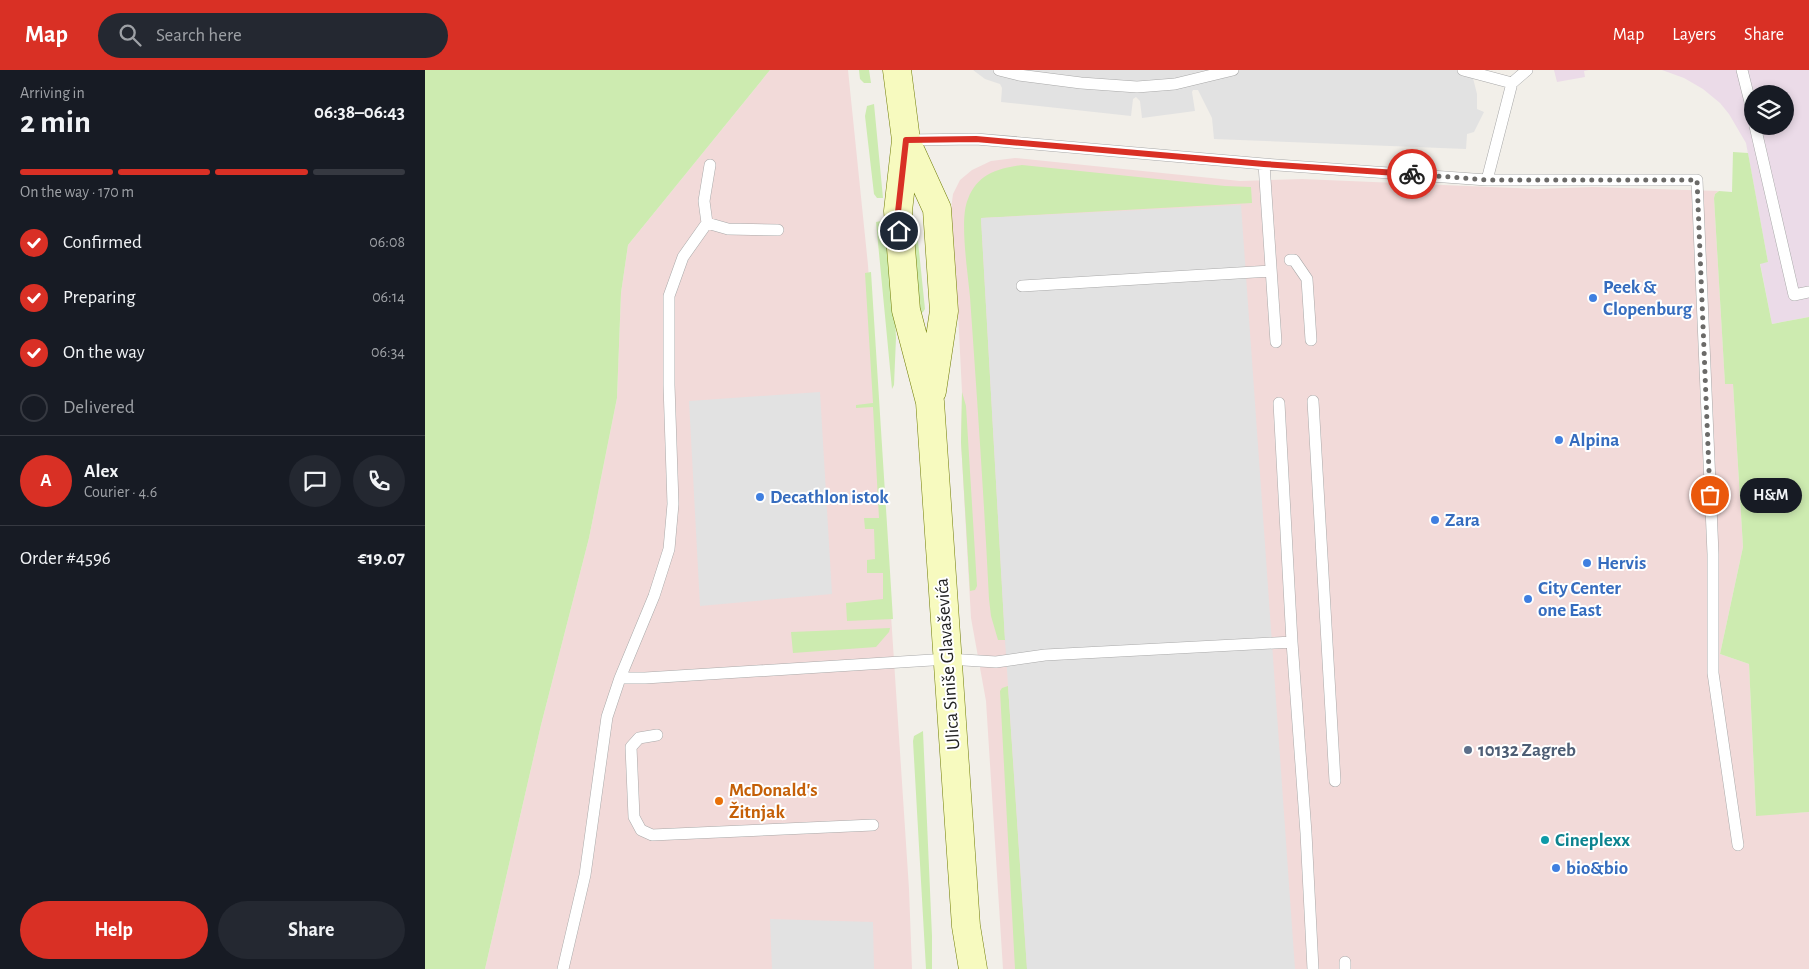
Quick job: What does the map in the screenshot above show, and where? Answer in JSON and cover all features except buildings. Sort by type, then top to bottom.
[{"type":"street","name":"Ulica Siniše Glavaševića","points":[[897,70],[906,140],[898,212],[906,310],[930,402],[966,926],[973,969]]},
{"type":"street","name":"Ulica Siniše Glavaševića","points":[[906,140],[937,209],[944,311],[930,402]]},
{"type":"street","name":"Ulica Siniše Glavaševića","points":[[956,969],[966,926]]},
{"type":"lane","points":[[999,70],[1027,76],[1137,87],[1175,84],[1233,70]]},
{"type":"lane","points":[[1463,70],[1512,83]]},
{"type":"lane","points":[[1487,180],[1512,83],[1527,70]]},
{"type":"lane","points":[[1742,70],[1746,85]]},
{"type":"lane","points":[[1757,135],[1794,295],[1809,292]]},
{"type":"lane","points":[[906,140],[976,139],[1264,164],[1487,180],[1697,180],[1713,554],[1713,673],[1738,845]]},
{"type":"lane","points":[[563,969],[585,875],[607,718],[620,678],[654,596],[669,549],[673,504],[669,384],[669,296],[683,257],[707,223],[704,201],[710,164]]},
{"type":"lane","points":[[1264,164],[1275,342]]},
{"type":"lane","points":[[707,223],[728,229],[778,230]]},
{"type":"lane","points":[[1290,260],[1294,260],[1307,279],[1311,340]]},
{"type":"lane","points":[[1022,286],[1271,271]]},
{"type":"lane","points":[[1313,401],[1335,781]]},
{"type":"lane","points":[[1279,403],[1291,642],[1306,834],[1313,969]]},
{"type":"lane","points":[[620,678],[948,659],[996,662],[1045,655],[1291,642]]},
{"type":"lane","points":[[657,735],[639,738],[631,746],[634,817],[641,830],[652,835],[873,824]]},
{"type":"shaded area","points":[[770,70],[848,70],[868,265],[909,889],[912,969],[485,969],[541,725],[589,538],[617,398],[621,293],[628,245]]},
{"type":"shaded area","points":[[973,70],[1471,70],[1477,94],[1477,109],[1484,112],[1474,132],[1467,134],[1466,149],[1214,139],[1212,118],[1198,90],[1193,90],[1192,92],[1195,111],[1142,118],[1140,101],[1136,97],[1133,99],[1131,116],[1001,102],[1002,88],[1000,84],[985,79]]},
{"type":"shaded area","points":[[1554,70],[1589,70],[1584,71],[1585,77],[1557,82]]},
{"type":"shaded area","points":[[1662,70],[1809,70],[1809,317],[1772,324],[1760,263],[1768,262],[1746,143],[1729,114],[1720,103],[1703,89],[1684,78]]},
{"type":"shaded area","points":[[1015,158],[1240,181],[1302,179],[1538,189],[1592,187],[1719,191],[1715,194],[1714,198],[1725,383],[1733,384],[1743,547],[1720,654],[1749,664],[1756,815],[1809,812],[1809,969],[1003,969],[986,701],[971,618],[961,442],[962,392],[958,312],[950,217],[953,194],[960,180],[972,170],[991,161]]},
{"type":"shaded area","points":[[1241,205],[1295,969],[1027,969],[1005,640],[981,218]]},
{"type":"shaded area","name":"Decathlon istok","points":[[820,392],[832,594],[700,606],[689,401]]},
{"type":"shaded area","points":[[770,919],[873,922],[874,969],[772,969]]},
{"type":"green space","points":[[425,70],[770,70],[628,245],[621,293],[617,398],[589,538],[541,725],[485,969],[425,969]]},
{"type":"green space","points":[[859,70],[869,70],[871,83],[864,83],[860,79]]},
{"type":"green space","points":[[874,104],[883,198],[877,198],[874,194],[865,116],[867,106]]},
{"type":"green space","points":[[1733,152],[1748,153],[1768,262],[1760,264],[1772,324],[1809,317],[1809,812],[1756,816],[1749,664],[1720,654],[1743,547],[1733,384],[1725,384],[1714,198],[1715,194],[1719,191],[1732,192]]},
{"type":"green space","points":[[1022,165],[1251,187],[1252,203],[981,218],[1005,640],[998,640],[991,616],[989,599],[964,219],[965,208],[972,190],[983,178],[997,170]]},
{"type":"green space","points":[[886,220],[894,295],[896,338],[894,385],[892,389],[876,222]]},
{"type":"green space","points":[[912,220],[916,222],[925,309],[921,313],[918,311]]},
{"type":"green space","points":[[871,272],[893,619],[847,621],[846,603],[883,599],[883,573],[867,573],[867,560],[875,559],[874,529],[865,529],[864,518],[879,518],[873,407],[856,408],[856,405],[873,403],[865,273]]},
{"type":"green space","points":[[962,392],[966,406],[977,586],[975,590],[970,591],[961,442]]},
{"type":"green space","points":[[890,628],[889,632],[876,647],[793,653],[791,632]]},
{"type":"green space","points":[[1008,686],[1027,969],[1015,969],[1000,691]]},
{"type":"green space","points":[[923,731],[932,969],[926,969],[913,741],[914,736]]},
{"type":"way so far","points":[[1412,174],[1487,180],[1697,180],[1710,495]]},
{"type":"place","name":"Peek & Clopenburg","points":[[1593,298]]},
{"type":"place","name":"Alpina","points":[[1559,440]]},
{"type":"place","name":"H&M","points":[[1710,495]]},
{"type":"place","name":"Decathlon istok","points":[[760,497]]},
{"type":"place","name":"Zara","points":[[1435,520]]},
{"type":"place","name":"Hervis","points":[[1587,563]]},
{"type":"place","name":"City Center one East","points":[[1528,599]]},
{"type":"place","name":"10132 Zagreb","points":[[1468,750]]},
{"type":"place","name":"McDonald's Žitnjak","points":[[719,801]]},
{"type":"place","name":"Cineplexx","points":[[1545,840]]},
{"type":"place","name":"bio&bio","points":[[1556,868]]},
{"type":"route","points":[[899,231],[898,212],[906,140],[976,139],[1264,164],[1412,174]]}]
